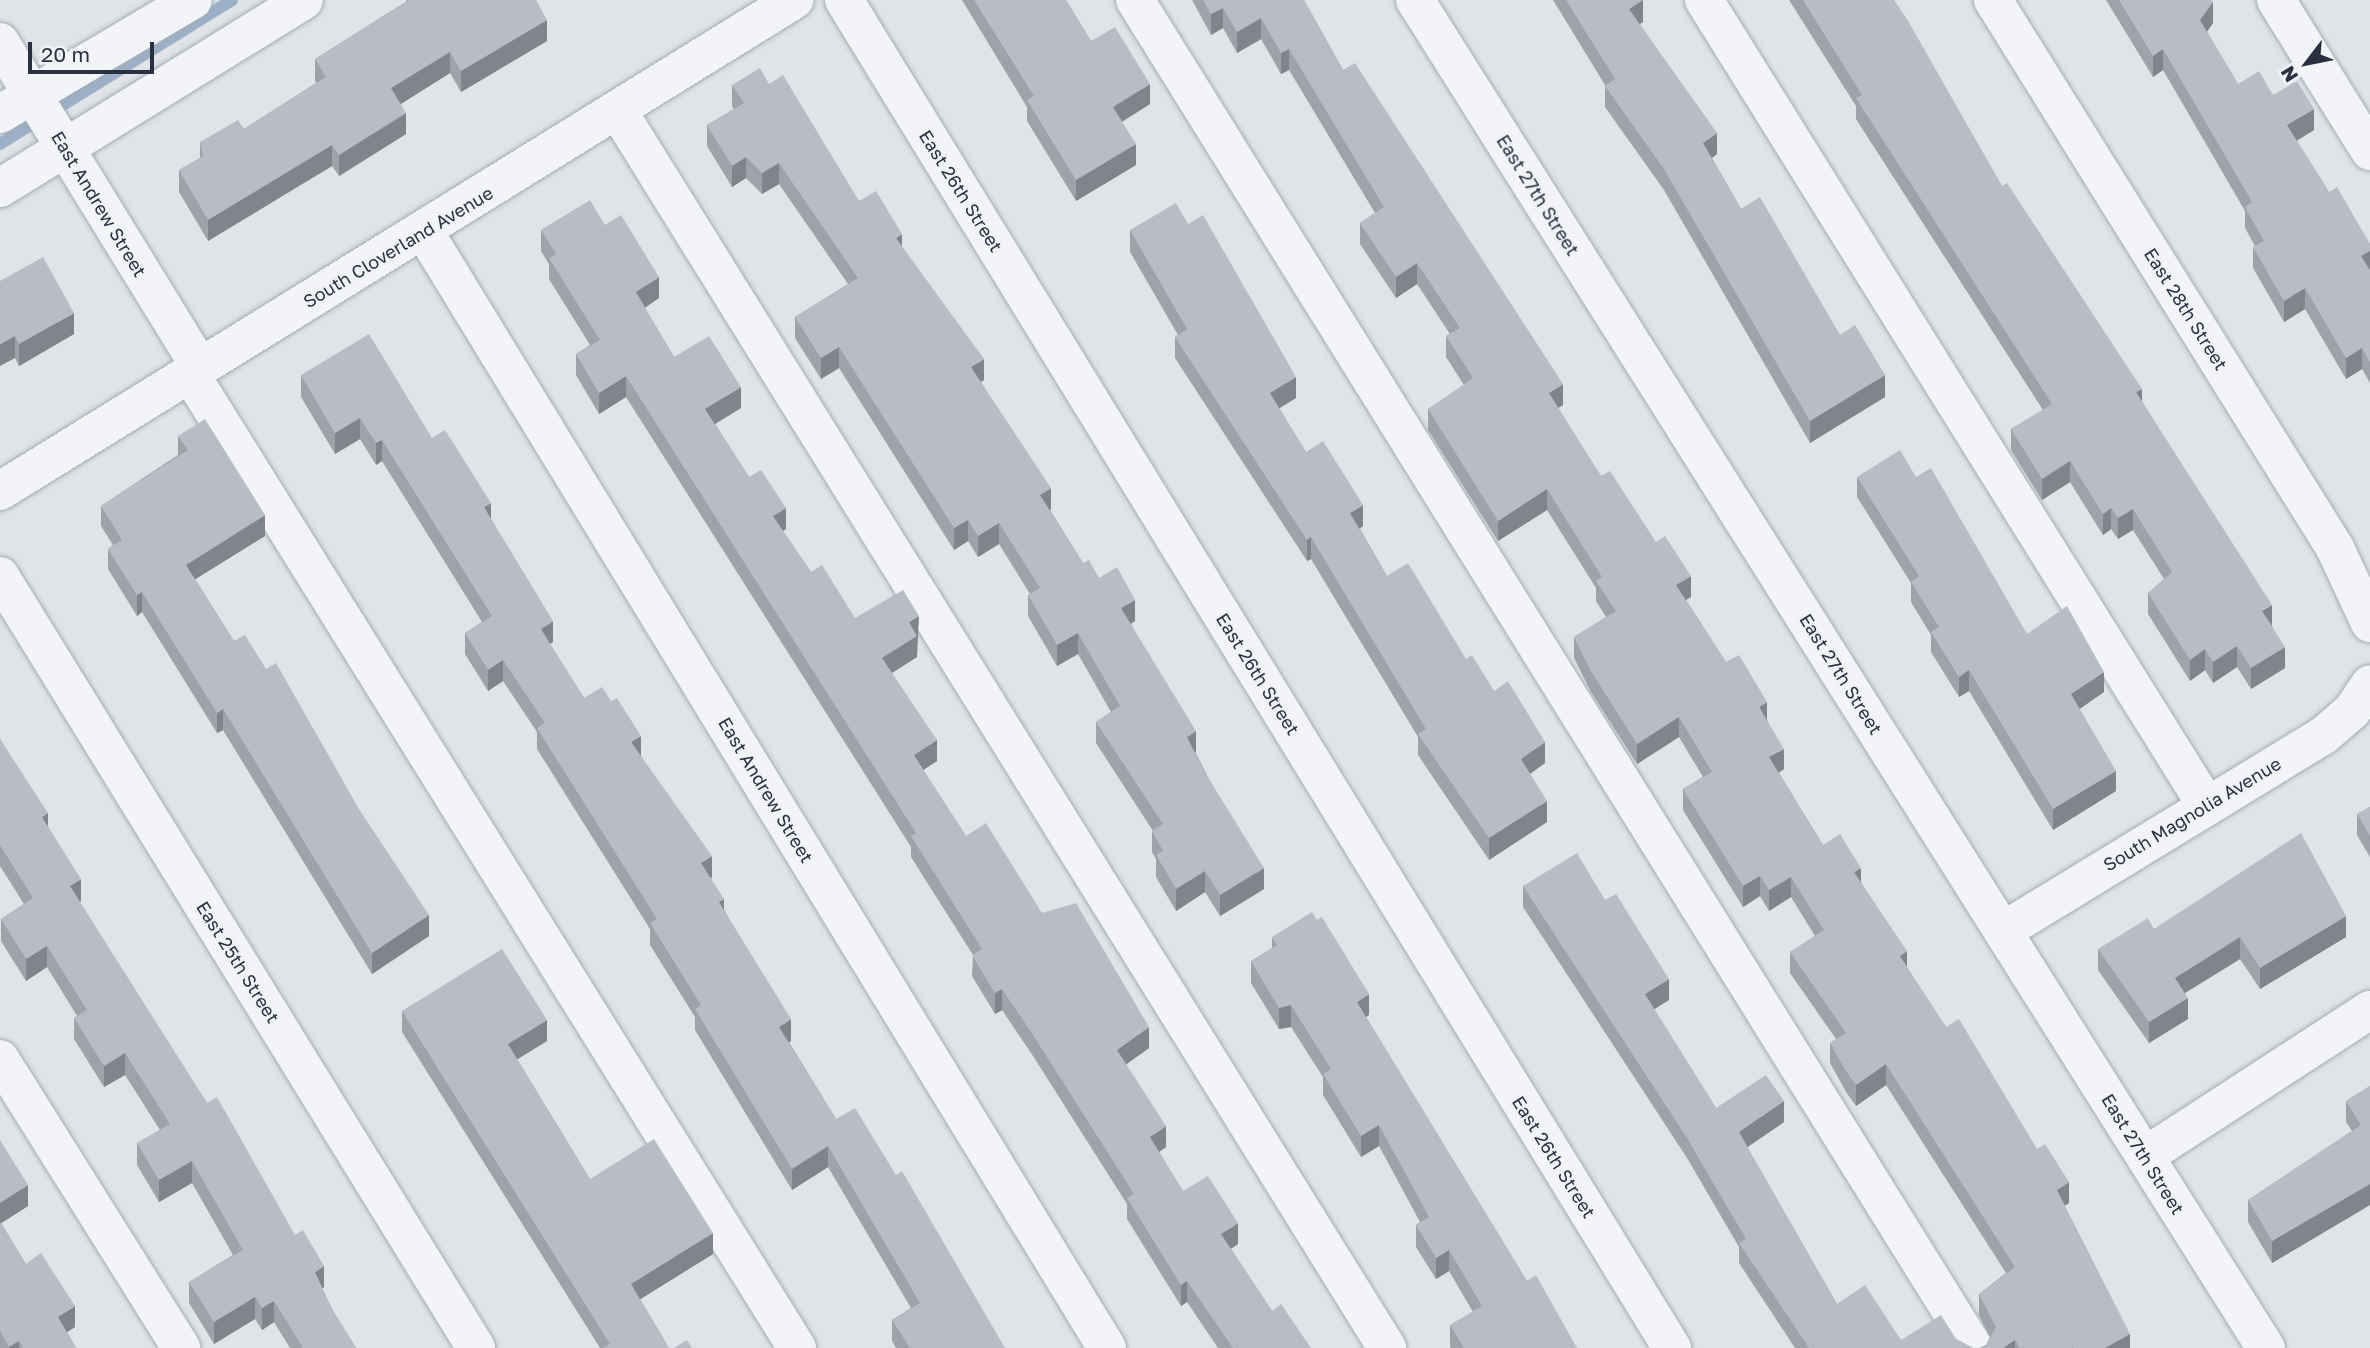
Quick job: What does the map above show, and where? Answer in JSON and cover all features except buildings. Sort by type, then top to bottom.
[{"type":"street","points":[[0,114],[193,0]]},
{"type":"street","points":[[0,188],[304,0]]},
{"type":"street","name":"South Cloverland Avenue","points":[[0,491],[194,369],[425,233],[794,0]]},
{"type":"street","name":"East 26th Street","points":[[844,0],[1672,1348]]},
{"type":"street","points":[[1135,0],[1973,1348]]},
{"type":"street","name":"East 27th Street","points":[[1415,0],[2266,1348]]},
{"type":"street","points":[[1704,0],[2205,803]]},
{"type":"street","name":"East 28th Street","points":[[1993,0],[2335,548],[2370,623]]},
{"type":"street","points":[[2276,0],[2370,151]]},
{"type":"street","name":"East Andrew Street","points":[[0,42],[194,369],[797,1348]]},
{"type":"street","points":[[618,111],[1387,1348]]},
{"type":"street","name":"East Andrew Street","points":[[425,233],[1107,1348]]},
{"type":"street","name":"East 25th Street","points":[[0,576],[476,1348]]},
{"type":"street","name":"South Magnolia Avenue","points":[[2003,931],[2205,803],[2323,736],[2352,711],[2370,684]]},
{"type":"street","points":[[2145,1156],[2370,1010]]},
{"type":"street","points":[[0,1059],[181,1348]]},
{"type":"waterway","points":[[0,144],[232,0]]}]
